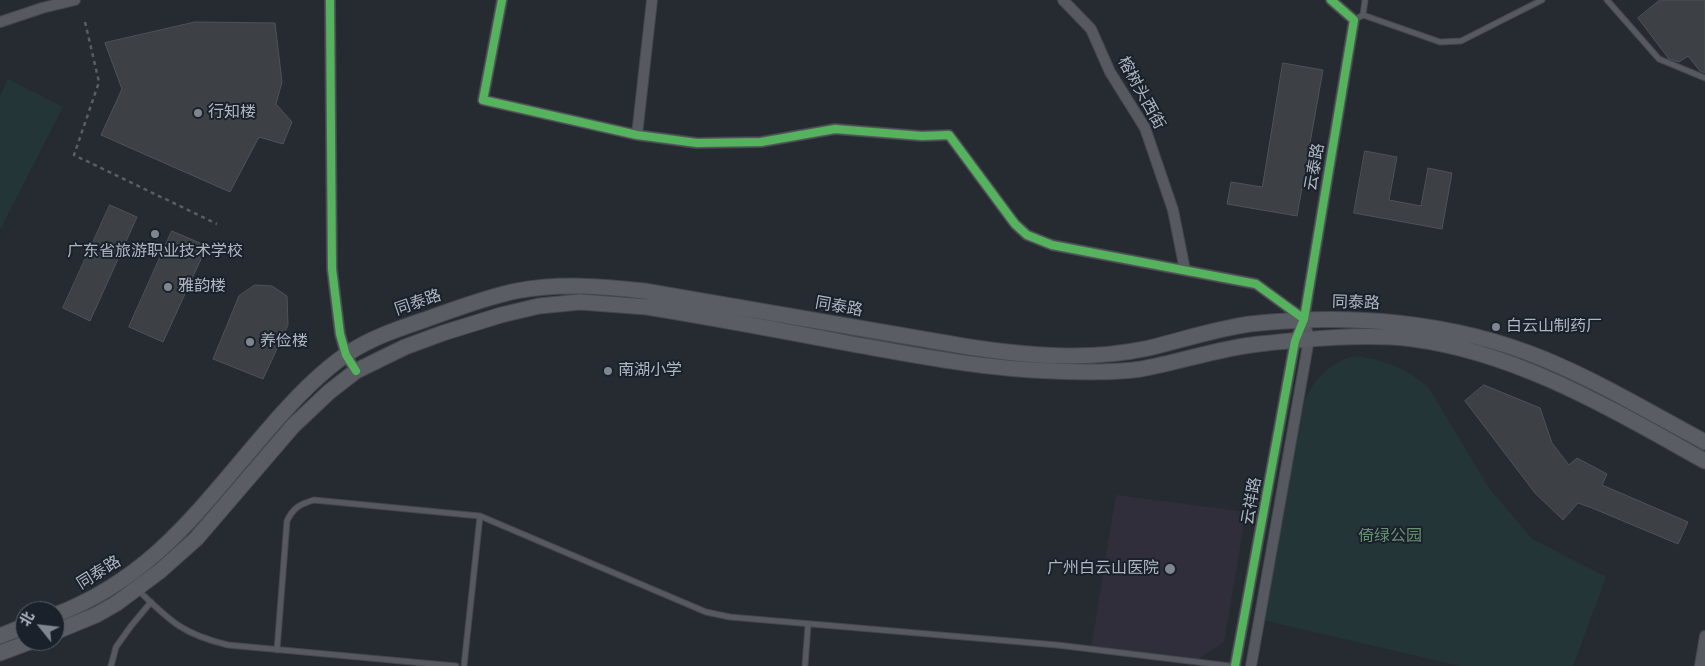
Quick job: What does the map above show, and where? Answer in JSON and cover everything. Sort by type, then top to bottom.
[{"type":"main road","name":"同泰路","points":[[65,611],[84,603],[123,580],[161,550],[197,514],[281,415],[346,355],[361,345],[396,329],[479,301],[524,290],[566,286],[617,288],[671,295],[969,347],[1060,356],[1125,352],[1239,326],[1304,319],[1381,321],[1406,324],[1492,341],[1545,360],[1705,442]]},
{"type":"main road","name":"同泰路","points":[[65,628],[96,615],[137,589],[160,571],[196,539],[293,426],[329,392],[356,371],[405,347],[475,323],[539,306],[580,302],[654,308],[946,361],[1029,370],[1121,371],[1160,365],[1242,346],[1302,340],[1368,337],[1413,339],[1463,349],[1541,375],[1585,396],[1705,461]]},
{"type":"main road","points":[[0,636],[15,630]]},
{"type":"main road","points":[[0,653],[15,647]]},
{"type":"street","points":[[0,22],[42,8],[75,0]]},
{"type":"street","points":[[330,0],[332,269],[340,334],[346,355],[356,371]]},
{"type":"street","points":[[502,0],[483,100],[637,135],[696,143],[761,142],[835,129],[922,136],[949,135],[1010,216],[1027,235],[1052,245],[1256,284],[1304,319]]},
{"type":"street","points":[[637,135],[652,0]]},
{"type":"street","name":"榕树头西街","points":[[1063,0],[1091,29],[1110,72],[1146,128],[1173,210],[1186,270]]},
{"type":"street","points":[[1331,0],[1359,17]]},
{"type":"street","name":"云泰路","points":[[1302,340],[1304,319],[1359,17]]},
{"type":"street","name":"云祥路","points":[[1235,666],[1302,340]]},
{"type":"street","name":"云祥路","points":[[1250,666],[1302,340]]},
{"type":"street","points":[[1700,666],[1705,636]]},
{"type":"lane","points":[[1365,0],[1359,17],[1440,42],[1460,41],[1542,0]]},
{"type":"lane","points":[[1607,0],[1659,59],[1705,78]]},
{"type":"lane","points":[[277,650],[287,521],[290,512],[299,504],[314,500],[480,516],[706,612],[730,617],[1048,644],[1195,664],[1230,666]]},
{"type":"lane","points":[[464,666],[480,516]]},
{"type":"lane","points":[[137,589],[160,612],[182,629],[204,639],[228,645],[456,666]]},
{"type":"lane","points":[[111,666],[116,647],[130,626],[151,602]]},
{"type":"lane","points":[[805,666],[808,625]]},
{"type":"path","points":[[85,22],[98,82],[74,155],[217,224]]},
{"type":"shaded area","name":"广州白云山医院","points":[[1116,495],[1246,512],[1224,642],[1196,661],[1091,649]]},
{"type":"green space","points":[[8,79],[63,107],[0,230],[0,96]]},
{"type":"green space","name":"倚绿公园","points":[[1354,356],[1385,362],[1395,366],[1412,375],[1429,388],[1489,488],[1532,539],[1606,577],[1573,666],[1460,666],[1263,620],[1303,404],[1317,380],[1329,368]]},
{"type":"building","points":[[1660,0],[1705,0],[1705,73],[1700,71],[1688,56],[1679,62],[1669,59],[1638,18]]},
{"type":"building","name":"行知楼","points":[[195,22],[275,23],[282,82],[276,104],[292,122],[283,144],[259,137],[230,192],[101,135],[122,89],[105,43]]},
{"type":"building","points":[[1283,63],[1323,70],[1297,216],[1227,204],[1231,182],[1262,187]]},
{"type":"building","points":[[1365,151],[1397,157],[1389,200],[1421,206],[1428,168],[1452,173],[1442,229],[1354,213]]},
{"type":"building","points":[[110,205],[137,217],[90,321],[63,308]]},
{"type":"building","name":"雅韵楼","points":[[172,231],[207,246],[163,342],[129,327]]},
{"type":"building","name":"养俭楼","points":[[255,285],[272,286],[287,296],[288,325],[263,379],[213,359],[239,296]]},
{"type":"building","points":[[1484,385],[1540,408],[1552,443],[1569,465],[1577,458],[1607,474],[1602,485],[1688,522],[1678,544],[1578,503],[1563,520],[1535,493],[1465,401]]},
{"type":"cycle path","points":[[330,0],[332,269],[340,334],[346,355],[356,371]]},
{"type":"cycle path","points":[[502,0],[483,100],[637,135],[697,143],[761,142],[835,129],[922,136],[949,135],[1015,224],[1027,235],[1052,245],[1256,284],[1304,319]]},
{"type":"cycle path","points":[[1235,666],[1295,341],[1304,319],[1354,20],[1331,0]]},
{"type":"place","name":"行知楼","points":[[198,113]]},
{"type":"place","name":"广东省旅游职业技术学校","points":[[155,234]]},
{"type":"place","name":"雅韵楼","points":[[168,287]]},
{"type":"place","name":"白云山制药厂","points":[[1496,327]]},
{"type":"place","name":"养俭楼","points":[[250,342]]},
{"type":"place","name":"南湖小学","points":[[608,371]]},
{"type":"place","name":"广州白云山医院","points":[[1170,569]]}]
